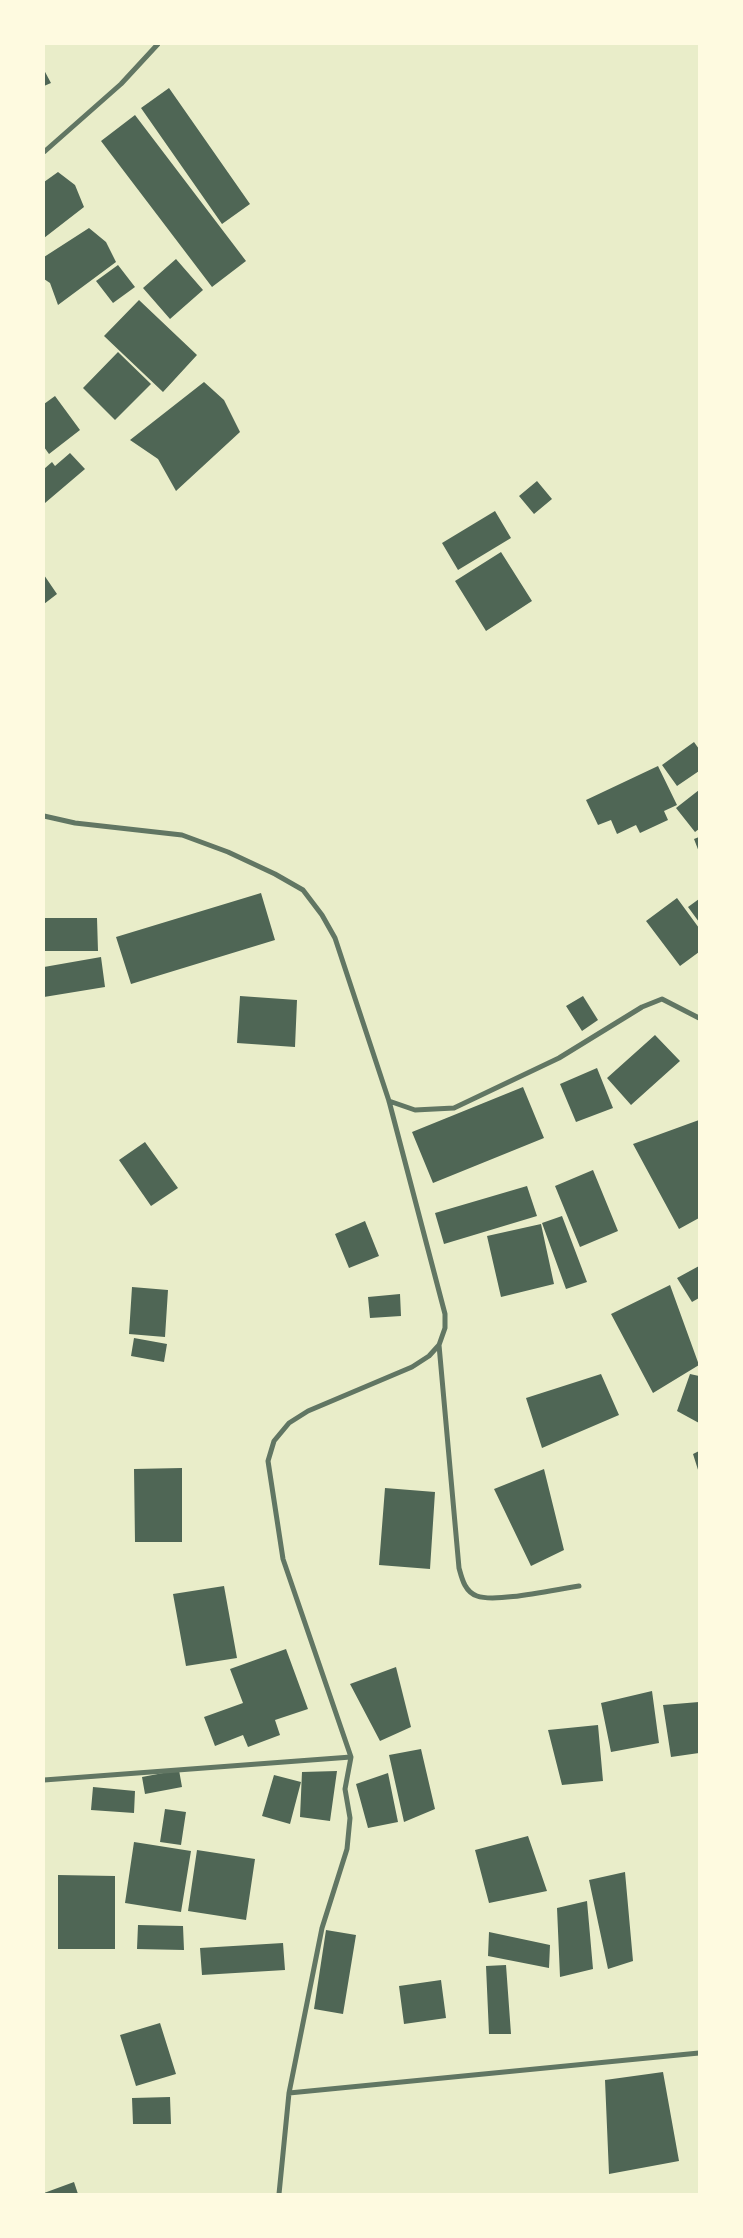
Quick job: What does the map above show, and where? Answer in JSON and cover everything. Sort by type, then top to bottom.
[{"type":"street","points":[[44,152],[121,84],[158,44]]},
{"type":"street","points":[[44,816],[75,824],[182,835],[228,852],[275,874],[302,890],[322,915],[335,938],[389,1101],[445,1314],[445,1328],[439,1345],[429,1356],[412,1367],[308,1411],[289,1423],[274,1441],[268,1461],[269,1481],[283,1560],[351,1757],[345,1789],[350,1818],[347,1849],[322,1928],[289,2094],[279,2194]]},
{"type":"street","points":[[389,1101],[415,1110],[454,1108],[559,1058],[642,1007],[662,999],[699,1018]]},
{"type":"street","points":[[439,1345],[459,1568],[462,1580],[468,1590],[477,1596],[492,1598],[579,1586]]},
{"type":"street","points":[[44,1780],[351,1757]]},
{"type":"street","points":[[289,2094],[699,2053]]},
{"type":"building","points":[[44,70],[51,83],[44,86]]},
{"type":"building","points":[[169,88],[250,204],[222,224],[141,108]]},
{"type":"building","points":[[135,115],[246,261],[212,287],[101,141]]},
{"type":"building","points":[[58,172],[75,185],[84,207],[44,238],[44,182]]},
{"type":"building","points":[[89,228],[106,242],[116,262],[58,305],[50,283],[44,279],[44,257]]},
{"type":"building","points":[[176,259],[203,290],[170,319],[143,288]]},
{"type":"building","points":[[118,265],[135,287],[113,303],[96,281]]},
{"type":"building","points":[[139,300],[197,355],[163,392],[104,336]]},
{"type":"building","points":[[118,352],[151,384],[115,420],[83,388]]},
{"type":"building","points":[[204,382],[224,400],[240,432],[176,491],[158,459],[130,440]]},
{"type":"building","points":[[55,396],[80,430],[49,454],[44,447],[44,404]]},
{"type":"building","points":[[70,453],[85,469],[45,503],[44,469],[52,462],[55,466]]},
{"type":"building","points":[[537,481],[552,499],[534,514],[519,496]]},
{"type":"building","points":[[495,511],[511,538],[458,570],[442,543]]},
{"type":"building","points":[[501,552],[532,601],[486,631],[455,581]]},
{"type":"building","points":[[44,575],[57,594],[44,604]]},
{"type":"building","points":[[694,742],[699,749],[699,771],[677,786],[662,765]]},
{"type":"building","points":[[658,766],[677,805],[664,811],[668,820],[640,833],[636,825],[617,834],[611,820],[598,825],[586,800]]},
{"type":"building","points":[[699,790],[699,829],[695,832],[676,808]]},
{"type":"building","points":[[699,837],[699,852],[694,839]]},
{"type":"building","points":[[261,893],[275,940],[131,984],[116,937]]},
{"type":"building","points":[[677,898],[699,928],[699,952],[680,966],[646,921]]},
{"type":"building","points":[[699,899],[699,922],[688,907]]},
{"type":"building","points":[[44,918],[97,918],[98,951],[44,951]]},
{"type":"building","points":[[101,957],[105,987],[44,997],[44,967]]},
{"type":"building","points":[[240,996],[297,1000],[295,1047],[237,1043]]},
{"type":"building","points":[[583,996],[598,1020],[582,1031],[566,1006]]},
{"type":"building","points":[[655,1035],[680,1061],[631,1105],[607,1078]]},
{"type":"building","points":[[597,1068],[613,1108],[576,1122],[560,1084]]},
{"type":"building","points":[[523,1087],[544,1138],[433,1183],[412,1132]]},
{"type":"building","points":[[699,1120],[699,1218],[679,1229],[633,1144]]},
{"type":"building","points":[[145,1142],[178,1188],[151,1206],[119,1160]]},
{"type":"building","points":[[593,1170],[618,1231],[580,1247],[555,1186]]},
{"type":"building","points":[[527,1186],[537,1216],[444,1244],[435,1213]]},
{"type":"building","points":[[562,1216],[587,1282],[566,1289],[542,1223]]},
{"type":"building","points":[[365,1221],[379,1256],[349,1268],[335,1234]]},
{"type":"building","points":[[541,1224],[554,1284],[501,1297],[487,1236]]},
{"type":"building","points":[[699,1266],[699,1298],[692,1302],[677,1278]]},
{"type":"building","points":[[670,1285],[699,1365],[653,1393],[611,1314]]},
{"type":"building","points":[[132,1287],[168,1290],[165,1337],[129,1334]]},
{"type":"building","points":[[400,1294],[401,1316],[370,1318],[368,1297]]},
{"type":"building","points":[[134,1338],[167,1344],[164,1362],[131,1356]]},
{"type":"building","points":[[601,1374],[619,1415],[542,1448],[526,1398]]},
{"type":"building","points":[[690,1374],[699,1376],[699,1423],[677,1411]]},
{"type":"building","points":[[699,1451],[699,1473],[693,1454]]},
{"type":"building","points":[[182,1468],[182,1542],[135,1542],[134,1469]]},
{"type":"building","points":[[544,1469],[564,1550],[531,1566],[494,1489]]},
{"type":"building","points":[[385,1488],[435,1492],[430,1569],[379,1565]]},
{"type":"building","points":[[224,1586],[237,1658],[186,1666],[173,1594]]},
{"type":"building","points":[[286,1649],[308,1709],[275,1720],[280,1735],[248,1747],[243,1735],[215,1746],[204,1717],[243,1703],[230,1669]]},
{"type":"building","points":[[396,1667],[411,1727],[380,1741],[350,1684]]},
{"type":"building","points":[[652,1691],[659,1743],[611,1752],[601,1703]]},
{"type":"building","points":[[699,1702],[699,1753],[671,1757],[663,1705]]},
{"type":"building","points":[[598,1725],[603,1781],[562,1785],[548,1730]]},
{"type":"building","points":[[421,1749],[435,1809],[404,1822],[389,1755]]},
{"type":"building","points":[[179,1770],[182,1787],[145,1794],[142,1777]]},
{"type":"building","points":[[337,1771],[330,1821],[300,1817],[302,1772]]},
{"type":"building","points":[[388,1773],[398,1822],[368,1828],[356,1784]]},
{"type":"building","points":[[274,1775],[301,1782],[290,1824],[262,1816]]},
{"type":"building","points":[[93,1787],[135,1791],[134,1813],[91,1810]]},
{"type":"building","points":[[165,1809],[186,1812],[181,1845],[160,1842]]},
{"type":"building","points":[[528,1836],[547,1891],[489,1903],[475,1850]]},
{"type":"building","points":[[134,1842],[191,1851],[181,1912],[125,1903]]},
{"type":"building","points":[[197,1850],[255,1859],[246,1920],[188,1911]]},
{"type":"building","points":[[625,1872],[633,1961],[608,1969],[589,1880]]},
{"type":"building","points":[[58,1875],[115,1876],[115,1949],[58,1949]]},
{"type":"building","points":[[587,1901],[593,1969],[560,1977],[557,1908]]},
{"type":"building","points":[[138,1925],[183,1926],[184,1950],[137,1949]]},
{"type":"building","points":[[326,1930],[356,1935],[343,2014],[314,2009]]},
{"type":"building","points":[[489,1932],[550,1945],[549,1968],[488,1956]]},
{"type":"building","points":[[283,1943],[285,1970],[202,1975],[200,1948]]},
{"type":"building","points":[[506,1965],[511,2034],[489,2034],[486,1966]]},
{"type":"building","points":[[441,1980],[446,2018],[404,2024],[399,1986]]},
{"type":"building","points":[[160,2023],[176,2074],[136,2086],[120,2035]]},
{"type":"building","points":[[663,2072],[679,2161],[609,2174],[605,2080]]},
{"type":"building","points":[[170,2097],[171,2124],[133,2124],[132,2098]]},
{"type":"building","points":[[74,2182],[78,2194],[44,2194],[44,2193]]}]
